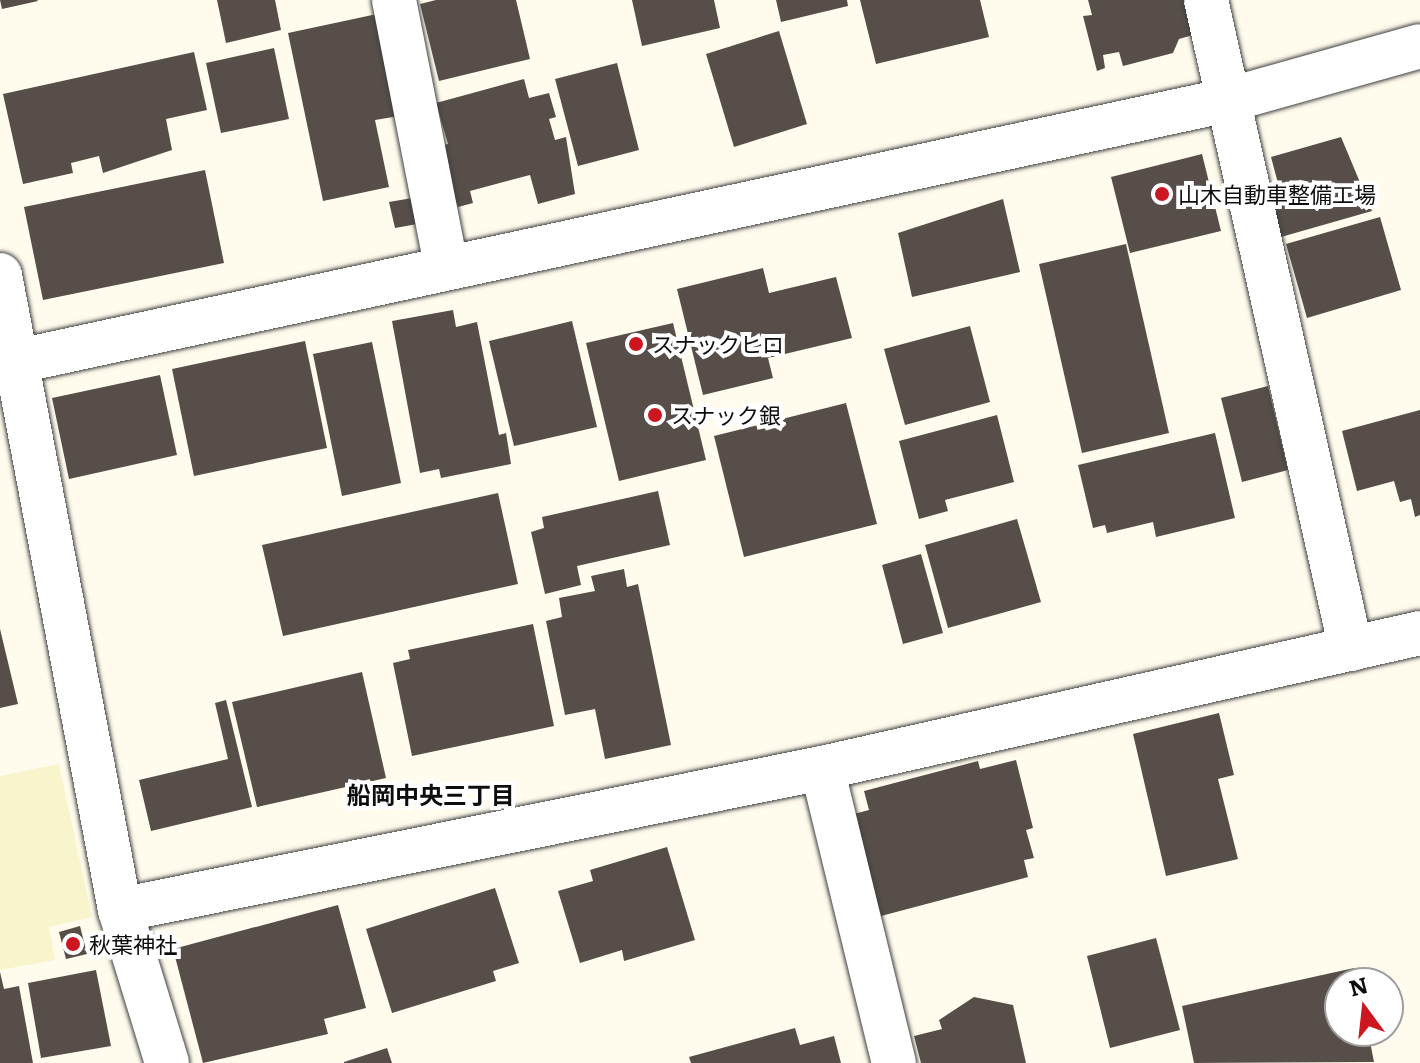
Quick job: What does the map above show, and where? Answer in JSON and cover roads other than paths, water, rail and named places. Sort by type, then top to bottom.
[{"type":"street","points":[[394,0],[446,265]]},
{"type":"street","points":[[1206,0],[1351,649]]},
{"type":"street","points":[[8,364],[446,265],[1228,100],[1420,46]]},
{"type":"street","points":[[0,275],[8,364],[120,910],[167,1063]]},
{"type":"street","points":[[120,910],[822,768],[1420,633]]},
{"type":"street","points":[[822,768],[894,1063]]},
{"type":"place","name":"山木自動車整備工場","points":[[1162,194]]},
{"type":"place","name":"スナックヒロ","points":[[636,344]]},
{"type":"place","name":"スナック銀","points":[[655,415]]},
{"type":"place","name":"秋葉神社","points":[[73,944]]},
{"type":"district","name":"船岡中央三丁目","points":[[431,794]]}]
